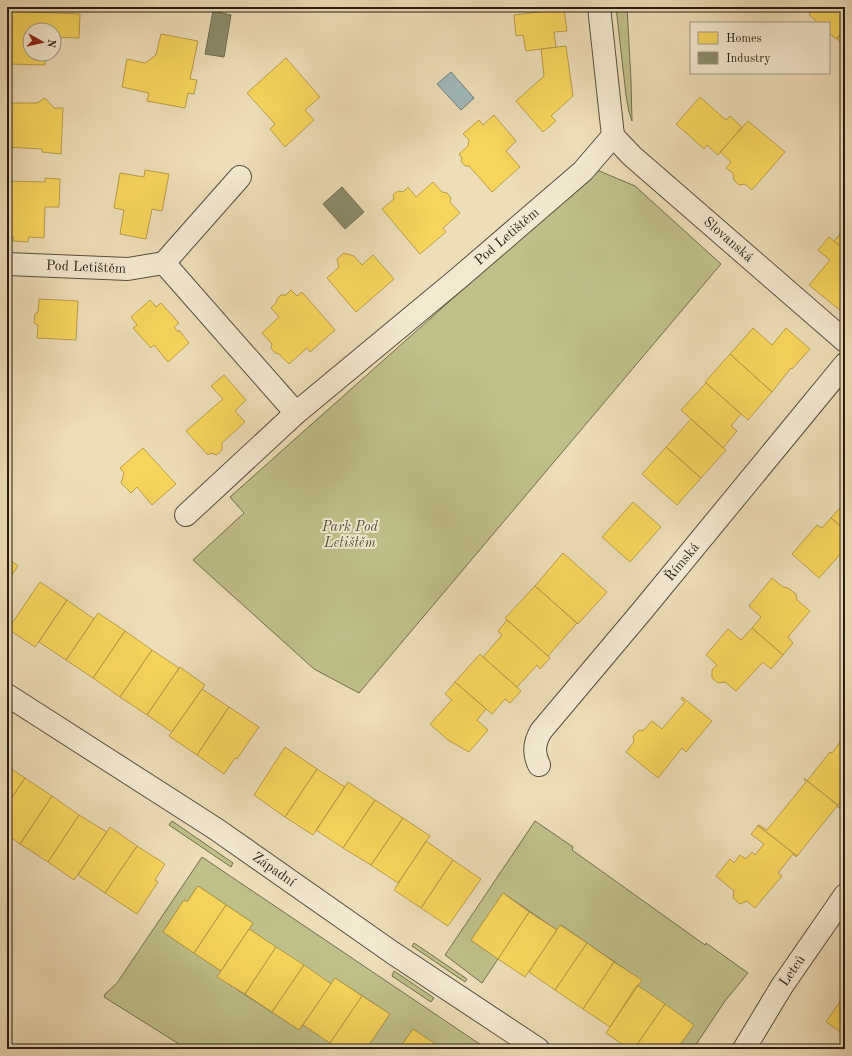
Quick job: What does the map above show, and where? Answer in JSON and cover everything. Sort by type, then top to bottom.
[{"type":"street","points":[[600,7],[614,136]]},
{"type":"street","name":"Slovanská","points":[[614,136],[632,156],[845,341]]},
{"type":"street","name":"Pod Letištěm","points":[[186,515],[296,413],[448,287],[583,171],[614,136]]},
{"type":"street","points":[[240,177],[164,263],[296,413]]},
{"type":"street","name":"Pod Letištěm","points":[[7,264],[128,269],[164,263]]},
{"type":"street","name":"Římská","points":[[539,765],[535,757],[534,749],[536,739],[541,731],[642,611],[845,364]]},
{"type":"street","name":"Západní","points":[[7,695],[216,829],[393,952],[538,1049]]},
{"type":"street","name":"Letců","points":[[744,1049],[782,986],[843,904]]},
{"type":"green space","points":[[616,7],[627,7],[632,121],[626,95]]},
{"type":"green space","name":"Park Pod Letištěm","points":[[597,170],[635,186],[721,264],[359,693],[314,669],[193,560],[244,513],[230,497]]},
{"type":"green space","points":[[172,821],[233,863],[231,867],[169,825]]},
{"type":"green space","points":[[535,821],[573,847],[572,850],[705,945],[706,943],[748,973],[725,1001],[693,1049],[677,1049],[694,1025],[637,985],[641,980],[561,925],[557,930],[503,893],[471,940],[498,959],[482,983],[445,955]]},
{"type":"green space","points":[[202,857],[487,1049],[442,1049],[413,1029],[399,1049],[366,1049],[390,1014],[335,978],[331,984],[249,929],[253,923],[198,886],[187,902],[184,900],[163,932],[221,971],[218,977],[299,1030],[303,1025],[339,1049],[187,1049],[104,997],[105,994],[117,983]]},
{"type":"green space","points":[[414,943],[467,979],[465,982],[412,946]]},
{"type":"green space","points":[[394,971],[434,998],[431,1002],[392,976]]},
{"type":"water","points":[[451,72],[474,98],[461,110],[437,84]]},
{"type":"building: Homes","points":[[814,7],[845,7],[845,29],[836,39],[830,34],[830,22],[817,22],[809,14]]},
{"type":"building: Homes","points":[[564,9],[567,31],[554,32],[556,47],[526,51],[523,35],[516,36],[514,15]]},
{"type":"building: Homes","points":[[7,11],[80,14],[79,38],[62,37],[62,22],[22,22],[22,62],[45,62],[45,65],[7,64]]},
{"type":"building: Homes","points":[[844,30],[845,43],[844,45],[837,39]]},
{"type":"building: Homes","points":[[161,34],[198,41],[190,79],[197,80],[194,94],[188,93],[185,108],[147,101],[149,93],[122,87],[127,59],[145,63],[156,55]]},
{"type":"building: Homes","points":[[566,46],[573,96],[551,116],[556,121],[543,132],[516,101],[544,76],[541,49]]},
{"type":"building: Homes","points":[[286,58],[320,97],[305,110],[314,120],[285,147],[270,129],[275,124],[247,93]]},
{"type":"building: Homes","points":[[700,97],[726,120],[730,116],[742,127],[718,155],[707,145],[704,149],[676,124]]},
{"type":"building: Homes","points":[[45,98],[54,108],[63,108],[61,154],[42,152],[42,149],[7,147],[9,103],[37,103]]},
{"type":"building: Homes","points":[[494,115],[516,141],[506,151],[520,167],[492,192],[469,166],[465,166],[461,161],[462,158],[459,154],[468,146],[469,140],[463,134],[479,120],[483,125]]},
{"type":"building: Homes","points":[[748,121],[785,152],[752,190],[745,184],[739,185],[734,180],[733,173],[726,168],[731,162],[720,152]]},
{"type":"building: Homes","points":[[145,170],[169,174],[162,211],[152,209],[146,239],[120,234],[124,210],[114,208],[120,173],[144,177]]},
{"type":"building: Homes","points":[[45,178],[60,179],[59,207],[45,207],[44,238],[29,237],[28,242],[13,241],[14,237],[7,236],[7,181],[45,182]]},
{"type":"building: Homes","points":[[433,182],[442,192],[447,193],[451,198],[450,202],[460,213],[443,228],[446,232],[420,254],[382,209],[394,199],[393,195],[398,191],[403,192],[408,187],[416,197]]},
{"type":"building: Homes","points":[[845,228],[845,250],[834,241]]},
{"type":"building: Homes","points":[[829,237],[845,250],[845,306],[841,311],[809,285],[830,260],[818,250]]},
{"type":"building: Homes","points":[[344,253],[354,256],[362,265],[373,255],[394,279],[356,312],[327,278],[339,267],[337,259]]},
{"type":"building: Homes","points":[[291,290],[297,296],[302,292],[335,330],[310,352],[307,348],[289,364],[279,354],[275,353],[271,348],[272,344],[262,333],[279,317],[271,308],[276,303],[277,299],[281,295],[286,295]]},
{"type":"building: Homes","points":[[39,299],[78,301],[76,340],[37,338],[38,325],[34,323],[35,314],[38,312]]},
{"type":"building: Homes","points":[[150,300],[156,307],[161,303],[179,323],[174,327],[178,332],[179,330],[189,343],[168,362],[154,345],[151,348],[133,328],[137,325],[131,317]]},
{"type":"building: Homes","points":[[753,328],[772,345],[786,328],[810,349],[792,369],[791,368],[772,392],[730,354]]},
{"type":"building: Homes","points":[[730,354],[772,392],[748,420],[705,382]]},
{"type":"building: Homes","points":[[224,375],[246,400],[235,411],[245,422],[222,443],[222,450],[217,455],[210,453],[208,455],[186,431],[223,399],[211,386]]},
{"type":"building: Homes","points":[[706,383],[741,414],[731,426],[737,431],[723,448],[681,410]]},
{"type":"building: Homes","points":[[691,419],[726,450],[701,478],[666,447]]},
{"type":"building: Homes","points":[[666,447],[701,478],[677,505],[642,474]]},
{"type":"building: Homes","points":[[143,448],[176,484],[152,505],[137,487],[131,493],[121,483],[124,473],[120,468]]},
{"type":"building: Homes","points":[[633,502],[661,527],[630,562],[602,537]]},
{"type":"building: Homes","points":[[845,502],[845,530],[831,518]]},
{"type":"building: Homes","points":[[831,518],[845,530],[845,549],[819,578],[792,554],[817,525],[822,528]]},
{"type":"building: Homes","points":[[563,553],[607,592],[578,624],[535,586]]},
{"type":"building: Homes","points":[[7,558],[18,566],[7,582]]},
{"type":"building: Homes","points":[[772,578],[783,587],[788,588],[796,594],[797,600],[810,611],[788,637],[793,643],[783,655],[752,628],[761,617],[749,606]]},
{"type":"building: Homes","points":[[40,582],[67,600],[35,647],[8,629]]},
{"type":"building: Homes","points":[[535,586],[577,623],[548,656],[505,618]]},
{"type":"building: Homes","points":[[67,600],[94,619],[66,660],[39,642]]},
{"type":"building: Homes","points":[[98,613],[125,631],[93,678],[66,660]]},
{"type":"building: Homes","points":[[507,620],[550,658],[540,669],[537,665],[517,687],[483,657],[502,635],[498,631]]},
{"type":"building: Homes","points":[[752,628],[783,655],[771,669],[763,662],[736,691],[725,682],[718,683],[712,678],[712,670],[717,665],[706,655],[728,629],[741,640]]},
{"type":"building: Homes","points":[[125,631],[152,650],[120,697],[93,678]]},
{"type":"building: Homes","points":[[152,650],[179,668],[147,715],[120,697]]},
{"type":"building: Homes","points":[[480,654],[521,691],[510,703],[505,699],[492,714],[455,682]]},
{"type":"building: Homes","points":[[180,667],[205,685],[172,732],[147,715]]},
{"type":"building: Homes","points":[[455,682],[486,709],[477,720],[488,730],[469,752],[448,740],[430,724],[452,700],[445,694]]},
{"type":"building: Homes","points":[[202,689],[229,707],[197,755],[169,736]]},
{"type":"building: Homes","points":[[682,697],[712,721],[686,752],[682,748],[658,778],[626,752],[634,742],[633,736],[638,731],[644,730],[652,721],[662,729],[685,702],[681,699]]},
{"type":"building: Homes","points":[[229,707],[259,727],[237,759],[235,758],[224,774],[197,755]]},
{"type":"building: Homes","points":[[845,733],[845,744],[840,740]]},
{"type":"building: Homes","points":[[841,741],[845,744],[845,796],[838,805],[807,781],[830,752],[832,753]]},
{"type":"building: Homes","points":[[285,747],[317,769],[285,817],[254,795]]},
{"type":"building: Homes","points":[[7,766],[25,778],[7,805]]},
{"type":"building: Homes","points":[[317,769],[345,787],[313,835],[285,817]]},
{"type":"building: Homes","points":[[25,778],[52,796],[20,844],[7,835],[7,805]]},
{"type":"building: Homes","points":[[804,778],[842,810],[837,806],[797,856],[759,825],[767,830],[806,782]]},
{"type":"building: Homes","points":[[348,782],[375,800],[343,848],[316,830]]},
{"type":"building: Homes","points":[[52,796],[79,815],[48,862],[20,844]]},
{"type":"building: Homes","points":[[375,800],[403,818],[371,865],[343,848]]},
{"type":"building: Homes","points":[[79,815],[107,832],[74,880],[48,862]]},
{"type":"building: Homes","points":[[403,818],[430,836],[398,883],[371,865]]},
{"type":"building: Homes","points":[[757,825],[797,856],[796,857],[793,854],[778,873],[782,876],[755,908],[747,901],[740,904],[733,898],[734,891],[716,876],[730,859],[734,863],[740,855],[746,859],[752,852],[755,855],[764,844],[751,834],[758,826]]},
{"type":"building: Homes","points":[[110,827],[137,846],[105,893],[78,875]]},
{"type":"building: Homes","points":[[426,841],[453,860],[421,908],[394,890]]},
{"type":"building: Homes","points":[[137,846],[165,864],[155,880],[158,882],[137,914],[105,893]]},
{"type":"building: Homes","points":[[453,860],[481,879],[448,926],[421,908]]},
{"type":"building: Homes","points":[[198,886],[226,905],[194,953],[163,932],[184,900],[187,902]]},
{"type":"building: Homes","points":[[503,893],[529,912],[498,959],[471,940]]},
{"type":"building: Homes","points":[[226,905],[253,923],[221,971],[194,953]]},
{"type":"building: Homes","points":[[529,912],[557,930],[525,977],[498,959]]},
{"type":"building: Homes","points":[[560,925],[587,943],[555,990],[529,972]]},
{"type":"building: Homes","points":[[249,929],[276,947],[245,994],[217,977]]},
{"type":"building: Homes","points":[[587,943],[614,962],[583,1009],[555,990]]},
{"type":"building: Homes","points":[[276,947],[304,965],[272,1012],[245,994]]},
{"type":"building: Homes","points":[[614,962],[642,980],[610,1027],[583,1009]]},
{"type":"building: Homes","points":[[304,965],[331,984],[299,1030],[272,1012]]},
{"type":"building: Homes","points":[[335,978],[362,996],[330,1043],[303,1025]]},
{"type":"building: Homes","points":[[637,985],[665,1004],[634,1049],[629,1049],[606,1033]]},
{"type":"building: Homes","points":[[845,994],[845,1035],[826,1022]]},
{"type":"building: Homes","points":[[362,996],[390,1014],[366,1049],[339,1049],[330,1043]]},
{"type":"building: Homes","points":[[665,1004],[694,1025],[677,1049],[634,1049]]},
{"type":"building: Homes","points":[[413,1029],[440,1047],[439,1049],[399,1049]]},
{"type":"building: Industry","points":[[213,11],[231,15],[224,57],[205,54]]},
{"type":"building: Industry","points":[[342,187],[364,212],[345,229],[323,204]]}]
